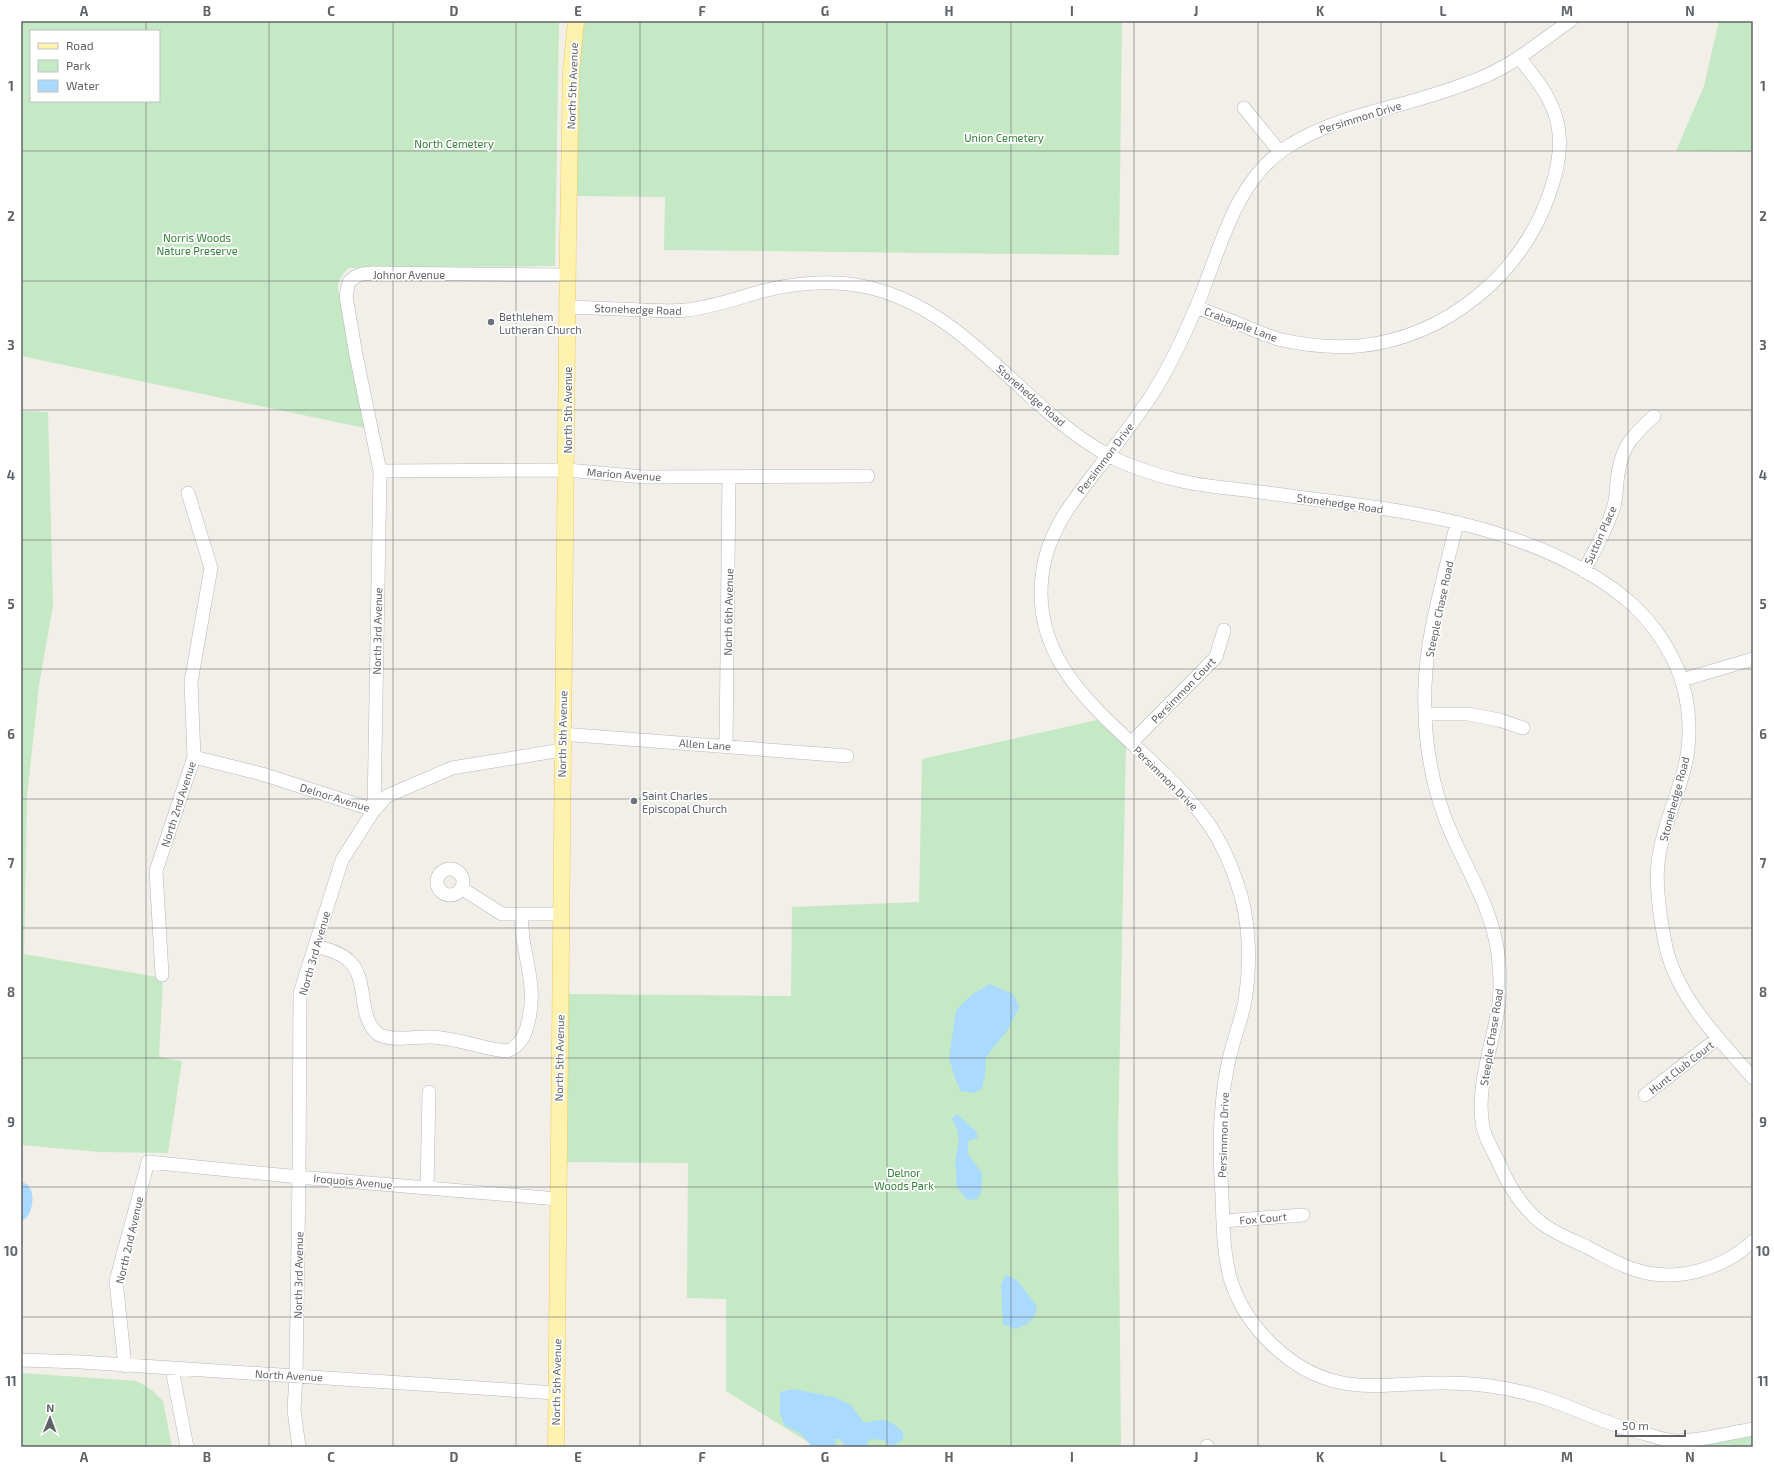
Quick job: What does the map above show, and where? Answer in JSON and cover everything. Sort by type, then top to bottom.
[{"type":"main road","name":"North 5th Avenue","points":[[556,1447],[562,734],[567,470],[568,274],[571,72],[576,21]]},
{"type":"street","name":"Persimmon Drive","points":[[1570,21],[1519,57],[1486,77],[1421,99],[1346,119],[1316,130],[1280,152],[1250,183],[1235,208],[1182,339],[1156,388],[1060,520],[1052,537],[1041,582],[1042,609],[1046,632],[1056,657],[1068,678],[1131,743],[1177,786],[1202,815],[1212,829],[1237,883],[1246,918],[1248,964],[1245,1002],[1228,1064],[1221,1112],[1220,1165],[1225,1254],[1232,1283],[1244,1310],[1269,1341],[1283,1355],[1307,1370],[1335,1382],[1370,1386],[1448,1382],[1497,1387],[1554,1401],[1664,1443],[1753,1429]]},
{"type":"street","name":"Crabapple Lane","points":[[1196,307],[1276,338],[1302,344],[1358,346],[1393,339],[1422,330],[1456,312],[1482,293],[1508,266],[1525,243],[1538,221],[1556,173],[1560,147],[1557,121],[1547,94],[1519,57]]},
{"type":"street","points":[[1244,108],[1280,152]]},
{"type":"street","name":"Johnor Avenue","points":[[380,471],[347,304],[346,289],[349,282],[362,274],[373,273],[568,274]]},
{"type":"street","name":"Stonehedge Road","points":[[568,307],[680,311],[717,306],[767,290],[798,284],[828,282],[862,286],[889,292],[913,303],[964,335],[1046,410],[1073,432],[1108,456],[1180,481],[1416,514],[1457,522],[1528,544],[1554,554],[1617,590],[1642,612],[1660,635],[1674,660],[1682,680],[1687,708],[1687,751],[1684,767],[1661,847],[1658,867],[1659,904],[1668,954],[1677,978],[1692,1004],[1718,1038],[1753,1078]]},
{"type":"street","name":"Sutton Place","points":[[1584,571],[1600,540],[1614,504],[1619,468],[1624,449],[1634,436],[1654,416]]},
{"type":"street","name":"Marion Avenue","points":[[380,471],[567,470],[644,477],[729,478],[868,476]]},
{"type":"street","name":"North 3rd Avenue","points":[[298,1447],[294,1410],[296,1376],[299,1176],[300,993],[314,945],[344,855],[374,810],[380,471]]},
{"type":"street","name":"North 6th Avenue","points":[[726,746],[729,478]]},
{"type":"street","name":"North 2nd Avenue","points":[[162,975],[156,871],[194,757],[191,682],[211,568],[188,493]]},
{"type":"street","name":"Steeple Chase Road","points":[[1457,522],[1429,645],[1425,714],[1426,743],[1437,796],[1445,819],[1494,930],[1498,952],[1500,976],[1499,1003],[1486,1063],[1482,1095],[1483,1128],[1510,1188],[1525,1207],[1541,1223],[1558,1234],[1636,1271],[1660,1275],[1682,1275],[1719,1264],[1736,1254],[1753,1241]]},
{"type":"street","name":"Persimmon Court","points":[[1131,743],[1216,657],[1224,630]]},
{"type":"street","points":[[1682,680],[1753,659]]},
{"type":"street","points":[[1425,714],[1468,714],[1499,720],[1523,728]]},
{"type":"street","name":"Allen Lane","points":[[562,734],[847,756]]},
{"type":"street","name":"Delnor Avenue","points":[[194,757],[262,774],[374,810],[387,796],[452,768],[562,750]]},
{"type":"street","points":[[461,888],[502,914],[561,914]]},
{"type":"street","points":[[314,945],[342,956],[348,960],[359,976],[369,1023],[379,1034],[386,1038],[432,1037],[452,1039],[507,1051],[514,1048],[525,1034],[532,1008],[532,990],[523,938],[521,914]]},
{"type":"street","name":"Hunt Club Court","points":[[1645,1095],[1718,1038]]},
{"type":"street","points":[[427,1187],[429,1092]]},
{"type":"street","name":"North 2nd Avenue","points":[[125,1366],[116,1281],[148,1162]]},
{"type":"street","name":"Iroquois Avenue","points":[[148,1162],[558,1199]]},
{"type":"street","name":"Fox Court","points":[[1223,1221],[1303,1215]]},
{"type":"street","name":"North Avenue","points":[[21,1360],[556,1393]]},
{"type":"street","points":[[172,1369],[187,1447]]},
{"type":"green space","name":"Norris Woods Nature Preserve","points":[[21,21],[559,21],[555,266],[349,268],[340,278],[338,290],[365,428],[21,356]]},
{"type":"green space","name":"Union Cemetery","points":[[584,21],[1122,21],[1119,255],[664,250],[665,197],[576,196],[578,85]]},
{"type":"green space","points":[[1719,21],[1753,21],[1753,152],[1676,151],[1704,86]]},
{"type":"green space","points":[[21,411],[48,412],[53,606],[39,685],[27,796],[24,954],[163,978],[159,1057],[182,1061],[168,1153],[100,1152],[21,1145]]},
{"type":"green space","name":"Delnor Woods Park","points":[[1102,719],[1126,741],[1118,1139],[1121,1447],[816,1447],[726,1391],[726,1299],[687,1298],[688,1163],[563,1162],[566,994],[791,996],[792,907],[919,902],[922,759]]},
{"type":"green space","points":[[21,1373],[137,1381],[152,1390],[163,1401],[172,1447],[21,1447]]},
{"type":"green space","points":[[1753,1432],[1753,1447],[1667,1447],[1667,1444]]},
{"type":"water","points":[[989,984],[1013,994],[1019,1007],[1007,1031],[986,1057],[985,1075],[982,1088],[975,1093],[961,1091],[956,1081],[949,1058],[956,1010],[970,996]]},
{"type":"water","points":[[957,1114],[976,1131],[978,1138],[968,1141],[968,1154],[982,1173],[981,1193],[977,1199],[967,1200],[957,1187],[955,1160],[959,1142],[957,1129],[952,1119]]},
{"type":"water","points":[[21,1182],[26,1184],[31,1191],[32,1206],[28,1216],[21,1221]]},
{"type":"water","points":[[1006,1275],[1017,1280],[1037,1306],[1033,1319],[1015,1329],[1003,1324],[1001,1285]]},
{"type":"water","points":[[793,1389],[834,1397],[851,1405],[864,1423],[885,1420],[903,1432],[903,1439],[890,1446],[883,1440],[869,1439],[867,1447],[845,1447],[840,1439],[835,1439],[836,1447],[812,1447],[801,1434],[784,1425],[780,1413],[780,1392]]},
{"type":"place","name":"Bethlehem Lutheran Church","points":[[491,322]]},
{"type":"place","name":"Saint Charles Episcopal Church","points":[[634,801]]},
{"type":"park label","name":"North Cemetery","points":[[454,143]]}]
